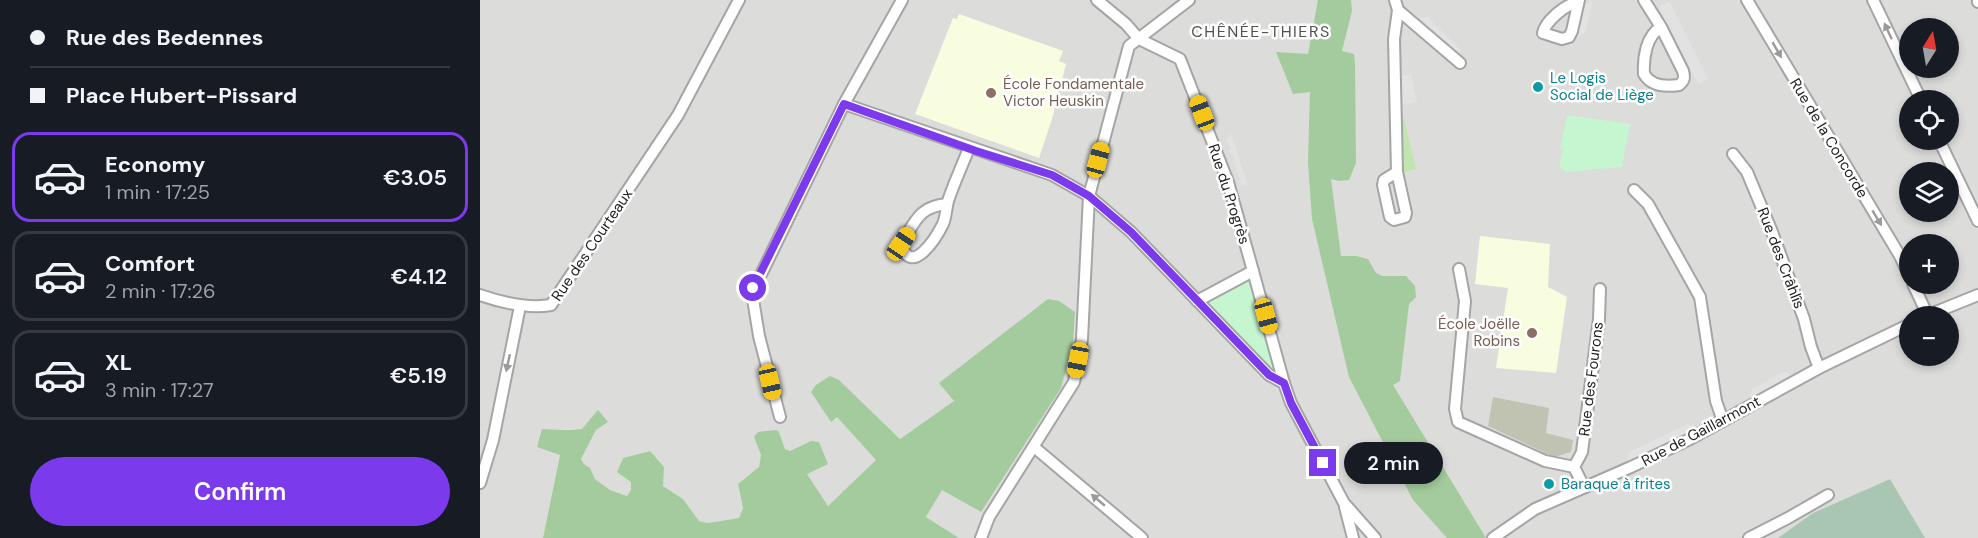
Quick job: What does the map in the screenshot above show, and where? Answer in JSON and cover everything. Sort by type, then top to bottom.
[{"type":"street","name":"Rue des Courteaux","points":[[520,306],[536,308],[551,305],[623,200],[678,114],[739,0]]},
{"type":"street","points":[[780,417],[759,336],[752,293],[844,104],[902,0]]},
{"type":"street","name":"Rue du Progrès","points":[[1097,0],[1126,24],[1139,39],[1180,59],[1228,182],[1291,403],[1344,503]]},
{"type":"street","points":[[981,538],[989,518],[1074,382],[1082,339],[1089,196],[1129,46],[1189,0]]},
{"type":"street","points":[[1644,0],[1661,27],[1684,76],[1683,82],[1679,85],[1656,84],[1644,74],[1648,42],[1655,30],[1661,27]]},
{"type":"street","name":"Rue de la Concorde","points":[[1748,0],[1899,254]]},
{"type":"street","points":[[1874,0],[1916,90]]},
{"type":"street","points":[[1397,5],[1460,63]]},
{"type":"street","points":[[1396,172],[1394,39],[1397,5]]},
{"type":"street","points":[[844,104],[1052,175],[1089,196],[1131,232],[1269,375],[1284,383]]},
{"type":"street","points":[[947,204],[935,205],[924,210],[901,244],[903,251],[909,257],[922,255],[943,224],[947,204],[969,148]]},
{"type":"street","points":[[1944,150],[1978,221]]},
{"type":"street","name":"Rue des Crâhlîs","points":[[1733,154],[1748,172],[1804,319],[1819,368]]},
{"type":"street","points":[[1634,190],[1648,204],[1700,297],[1716,401],[1723,421]]},
{"type":"street","points":[[1459,269],[1465,301],[1455,409],[1458,422],[1545,461],[1574,467],[1584,487]]},
{"type":"street","points":[[1197,301],[1253,271]]},
{"type":"street","name":"Rue des Fourons","points":[[1574,467],[1582,452],[1599,319],[1600,289]]},
{"type":"street","points":[[480,295],[520,306],[492,440],[480,483]]},
{"type":"street","points":[[1951,306],[1978,295]]},
{"type":"street","name":"Rue de Gaillarmont","points":[[1501,536],[1535,509],[1689,440],[1819,368],[1899,329]]},
{"type":"street","points":[[1034,447],[1142,538]]},
{"type":"street","points":[[1749,538],[1828,495]]},
{"type":"street","points":[[1344,503],[1353,538]]},
{"type":"street","points":[[1344,503],[1375,538]]},
{"type":"shaded area","points":[[480,0],[1978,0],[1978,538],[1925,538],[1890,479],[1813,513],[1778,538],[959,538],[926,517],[942,489],[980,512],[1061,388],[939,382],[955,401],[900,439],[839,380],[831,422],[837,417],[877,460],[828,506],[807,474],[811,441],[790,451],[785,449],[779,432],[754,437],[761,455],[759,467],[738,484],[743,508],[739,518],[708,523],[699,521],[683,499],[663,486],[650,451],[623,458],[617,471],[631,482],[631,490],[627,496],[610,490],[595,479],[590,468],[581,459],[596,430],[543,429],[560,454],[543,538],[480,538]]},
{"type":"shaded area","points":[[1593,0],[1585,33],[1573,41],[1580,8]]},
{"type":"shaded area","points":[[1669,1],[1708,79],[1698,84],[1659,7]]},
{"type":"shaded area","name":"École Fondamentale Victor Heuskin","points":[[959,14],[1063,51],[1059,61],[1066,64],[1039,158],[915,114],[953,18],[957,19]]},
{"type":"shaded area","points":[[1428,17],[1461,50],[1457,55],[1420,18]]},
{"type":"shaded area","points":[[1398,74],[1401,76],[1411,74],[1417,102],[1402,105],[1399,103]]},
{"type":"shaded area","points":[[1231,133],[1248,186],[1240,185],[1241,178],[1236,172],[1236,163],[1229,151],[1231,148],[1226,141]]},
{"type":"shaded area","name":"École Joëlle Robins","points":[[1480,236],[1550,244],[1548,287],[1567,297],[1556,373],[1496,368],[1508,288],[1475,284]]},
{"type":"shaded area","points":[[1783,372],[1795,375],[1748,401],[1752,389]]},
{"type":"shaded area","points":[[1493,397],[1549,408],[1546,433],[1573,440],[1571,452],[1554,457],[1488,426]]},
{"type":"shaded area","points":[[1688,424],[1700,428],[1626,464],[1629,452]]},
{"type":"shaded area","points":[[1890,479],[1925,538],[1778,538],[1813,513]]},
{"type":"green space","points":[[1318,0],[1351,0],[1352,11],[1342,51],[1354,54],[1356,163],[1349,180],[1331,179],[1341,256],[1368,259],[1376,273],[1382,276],[1406,276],[1415,286],[1416,297],[1409,304],[1400,381],[1393,385],[1486,538],[1447,538],[1413,500],[1349,377],[1312,219],[1308,162],[1310,92],[1293,94],[1276,52],[1308,54]]},
{"type":"green space","points":[[1401,107],[1416,169],[1402,173],[1399,110]]},
{"type":"green space","points":[[1567,115],[1630,124],[1622,167],[1566,172],[1559,166],[1563,150],[1560,148]]},
{"type":"green space","points":[[1246,280],[1249,282],[1273,364],[1270,368],[1207,304],[1207,299]]},
{"type":"green space","points":[[1048,299],[1059,301],[1075,312],[1073,343],[1061,388],[981,512],[942,490],[926,517],[959,538],[543,538],[560,455],[537,447],[542,429],[582,429],[598,410],[608,422],[596,430],[581,459],[590,468],[595,479],[610,490],[627,496],[631,490],[631,482],[617,472],[623,458],[650,451],[664,467],[663,486],[683,499],[699,521],[708,523],[739,518],[743,508],[738,484],[759,467],[761,455],[754,437],[758,432],[776,430],[779,432],[785,449],[790,451],[811,441],[819,442],[828,464],[807,474],[828,506],[876,460],[837,417],[831,422],[811,392],[816,385],[830,376],[839,380],[900,439],[954,401],[939,383]]},
{"type":"place","name":"Le Logis Social de Liège","points":[[1538,87]]},
{"type":"place","name":"École Fondamentale Victor Heuskin","points":[[991,93]]},
{"type":"place","name":"École Joëlle Robins","points":[[1532,333]]},
{"type":"place","name":"Baraque à frites","points":[[1549,484]]},
{"type":"district","name":"CHÊNÉE-THIERS","points":[[1261,31]]},
{"type":"route","points":[[753,288],[844,104],[976,151],[1052,175],[1089,196],[1131,232],[1269,375],[1284,383],[1291,403],[1323,463]]}]
